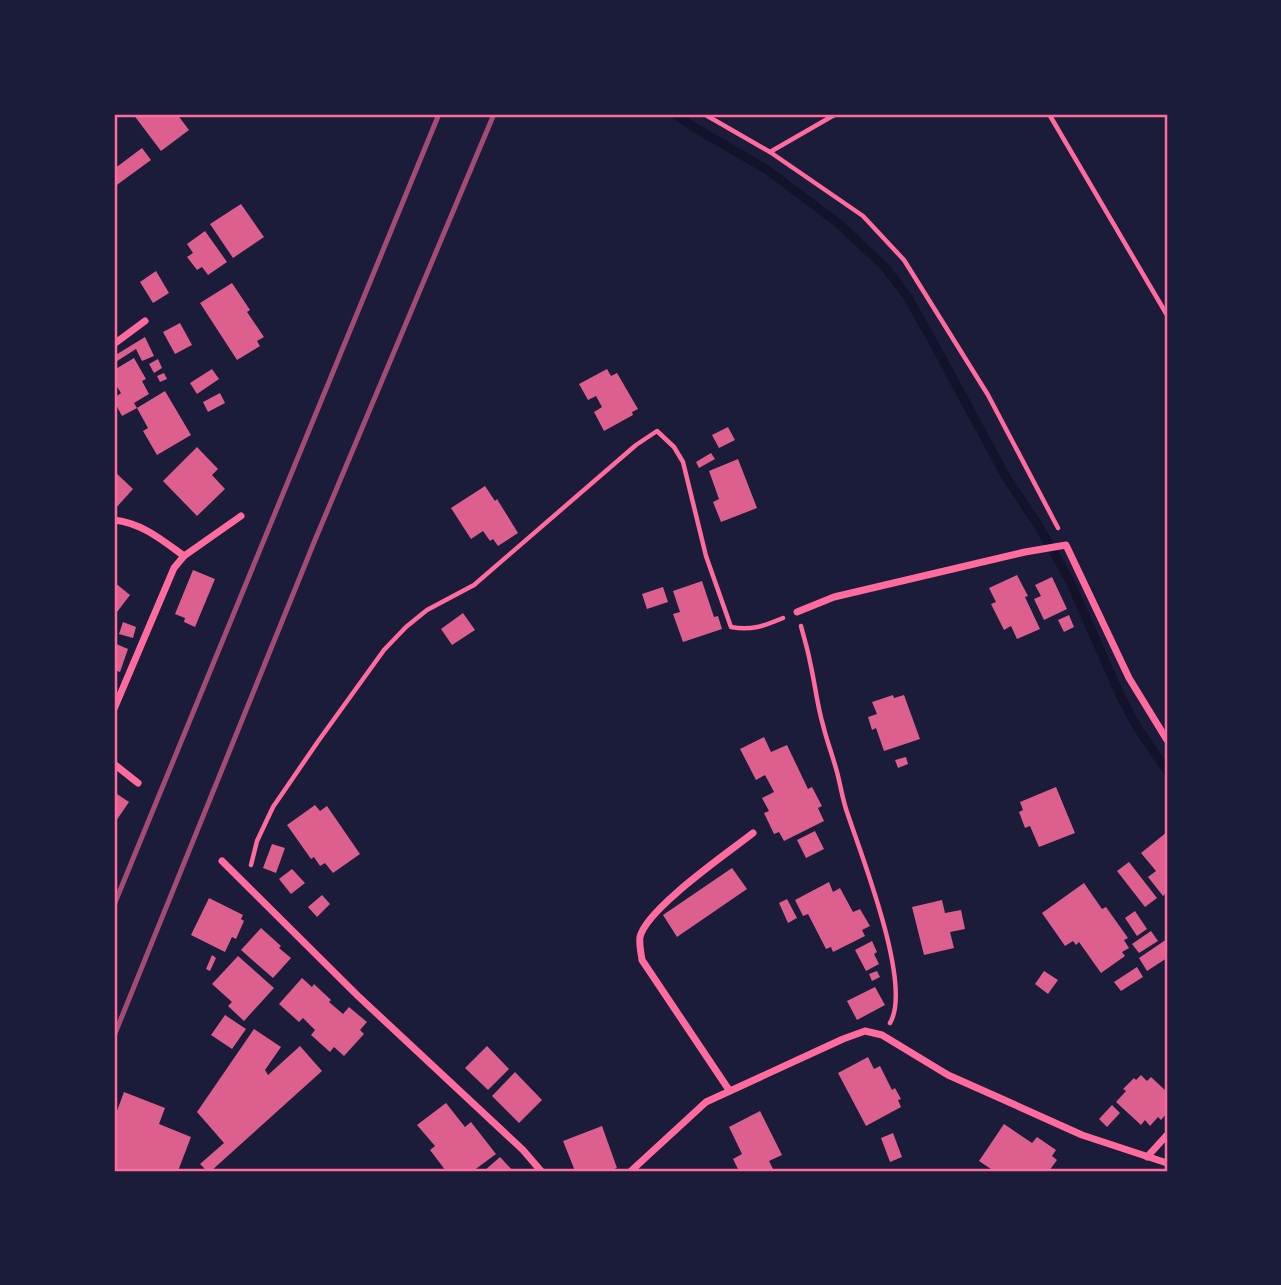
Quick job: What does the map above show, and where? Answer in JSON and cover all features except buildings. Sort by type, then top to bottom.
[{"type":"street","points":[[114,344],[145,321]]},
{"type":"street","points":[[114,709],[174,569],[184,556],[241,516]]},
{"type":"street","points":[[114,520],[126,521],[151,532],[184,556]]},
{"type":"street","points":[[797,612],[834,597],[1025,552],[1066,545],[1129,678],[1167,740]]},
{"type":"street","points":[[114,764],[138,783]]},
{"type":"street","points":[[729,1090],[642,960],[640,937],[652,916],[673,895],[753,833]]},
{"type":"street","points":[[222,861],[358,996],[523,1150],[541,1171]]},
{"type":"street","points":[[631,1171],[706,1102],[865,1031],[882,1035],[948,1075],[1082,1135],[1167,1163]]},
{"type":"street","points":[[1147,1157],[1167,1135]]},
{"type":"path","points":[[704,114],[770,152],[863,216],[904,260],[988,395],[1066,545]]},
{"type":"path","points":[[770,152],[836,114]]},
{"type":"path","points":[[1049,114],[1167,315]]},
{"type":"path","points":[[244,884],[257,841],[273,807],[384,650],[427,610],[474,585],[636,445],[657,431],[674,447],[683,462],[706,556],[731,627],[743,630],[762,626],[797,612],[810,659],[822,722],[846,809],[875,891],[897,985],[897,1003],[893,1017],[882,1035]]},
{"type":"waterway","points":[[675,114],[766,169],[838,223],[884,266],[907,296],[1006,477],[1069,579],[1120,695],[1137,727],[1167,771]]},
{"type":"railway","points":[[114,905],[439,114]]},
{"type":"railway","points":[[114,1036],[315,540],[494,114]]}]
